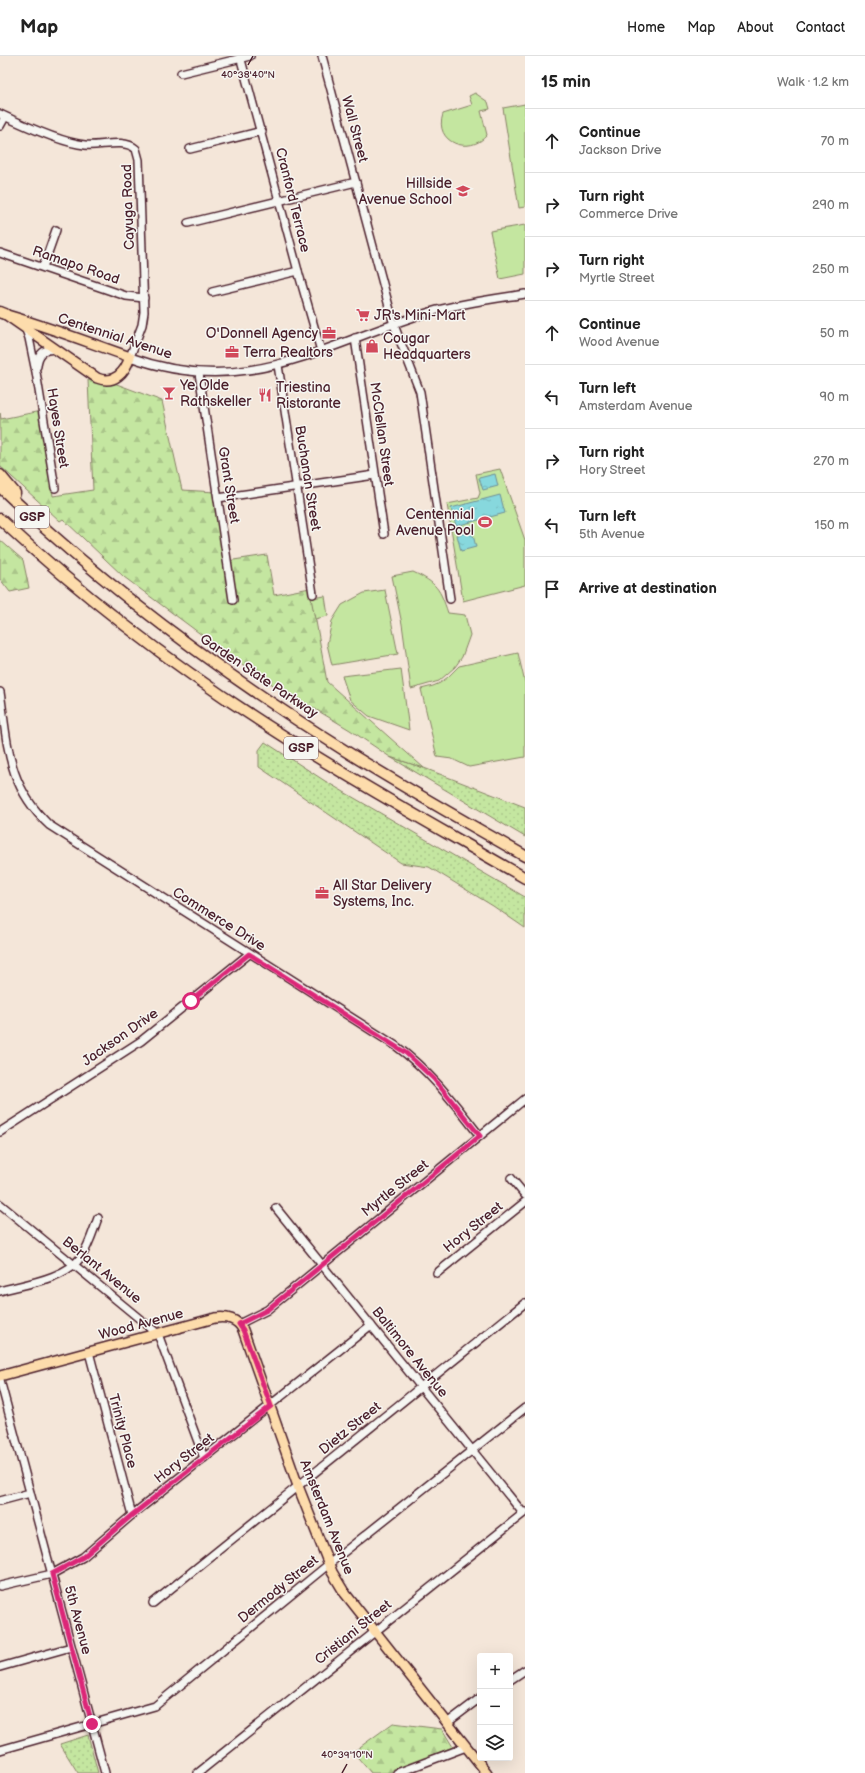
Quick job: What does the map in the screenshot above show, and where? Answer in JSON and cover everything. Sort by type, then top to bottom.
[{"type":"highway","points":[[0,475],[29,510],[64,546]]},
{"type":"highway","name":"Garden State Parkway","points":[[0,487],[64,546],[140,609],[220,668],[272,703],[380,771],[525,856]]},
{"type":"highway","name":"GSP","points":[[0,519],[109,613],[158,651],[234,704],[329,765],[525,878]]},
{"type":"main road","name":"Centennial Avenue","points":[[1,313],[130,357]]},
{"type":"main road","points":[[1,313],[24,326],[89,373],[105,380],[114,379],[120,376],[125,370],[130,357]]},
{"type":"main road","name":"Wood Avenue","points":[[0,1376],[220,1317],[229,1318],[239,1324]]},
{"type":"main road","name":"Amsterdam Avenue","points":[[239,1324],[243,1330],[271,1406],[298,1486],[329,1564],[344,1592],[487,1773]]},
{"type":"street","points":[[181,73],[250,56]]},
{"type":"street","name":"Wall Street","points":[[322,56],[394,325],[421,397],[450,599]]},
{"type":"street","name":"Cranford Terrace","points":[[241,57],[321,351]]},
{"type":"street","points":[[0,126],[3,116]]},
{"type":"street","name":"Cayuga Road","points":[[3,116],[70,142],[84,145],[126,144],[136,149],[139,160],[144,298],[143,320],[130,357]]},
{"type":"street","points":[[190,148],[262,131]]},
{"type":"street","points":[[188,223],[356,182]]},
{"type":"street","points":[[43,267],[56,230]]},
{"type":"street","name":"Ramapo Road","points":[[0,253],[126,296],[144,298]]},
{"type":"street","points":[[212,292],[298,271]]},
{"type":"street","name":"Centennial Avenue","points":[[130,357],[159,367],[199,373],[238,372],[278,365],[438,310],[525,294]]},
{"type":"street","name":"Hayes Street","points":[[24,326],[29,338],[36,372],[55,488]]},
{"type":"street","name":"McClellan Street","points":[[355,338],[374,475],[384,534]]},
{"type":"street","name":"Hayes Street","points":[[36,372],[38,358],[42,352],[47,350],[58,351]]},
{"type":"street","name":"Buchanan Street","points":[[278,365],[313,594]]},
{"type":"street","name":"Grant Street","points":[[199,373],[233,600]]},
{"type":"street","points":[[218,498],[374,475]]},
{"type":"street","name":"Commerce Drive","points":[[0,692],[3,737],[18,785],[32,807],[49,825],[406,1053],[437,1083],[480,1136]]},
{"type":"street","name":"Jackson Drive","points":[[0,1132],[141,1041],[249,954]]},
{"type":"street","name":"Myrtle Street","points":[[239,1324],[263,1313],[525,1099]]},
{"type":"street","points":[[510,1178],[525,1195]]},
{"type":"street","name":"Hory Street","points":[[437,1273],[525,1202]]},
{"type":"street","name":"Berlant Avenue","points":[[0,1204],[158,1334],[204,1458]]},
{"type":"street","name":"Baltimore Avenue","points":[[276,1208],[524,1513]]},
{"type":"street","points":[[0,1291],[58,1274],[74,1264],[86,1249],[98,1218]]},
{"type":"street","name":"Dietz Street","points":[[153,1603],[525,1303]]},
{"type":"street","name":"Hory Street","points":[[0,1586],[52,1574],[83,1557],[132,1515],[371,1325]]},
{"type":"street","name":"Trinity Place","points":[[89,1352],[132,1515]]},
{"type":"street","name":"5th Avenue","points":[[0,1380],[105,1773]]},
{"type":"street","name":"Dermody Street","points":[[0,1750],[155,1706],[329,1564],[525,1408]]},
{"type":"street","points":[[0,1500],[30,1493]]},
{"type":"street","name":"Cristiani Street","points":[[198,1773],[524,1513]]},
{"type":"street","points":[[0,1667],[71,1647]]},
{"type":"street","points":[[513,1678],[525,1670]]},
{"type":"street","points":[[447,1722],[477,1700]]},
{"type":"street","points":[[397,1773],[466,1747]]},
{"type":"green space","points":[[475,93],[488,102],[490,109],[481,111],[487,135],[472,145],[455,143],[448,139],[443,132],[441,124],[443,114],[472,105],[469,96]]},
{"type":"green space","points":[[525,104],[525,207],[519,208],[503,108]]},
{"type":"green space","points":[[525,225],[525,274],[500,279],[490,231]]},
{"type":"green space","points":[[88,380],[114,383],[162,401],[182,490],[216,492],[227,561],[267,555],[274,595],[310,588],[327,682],[424,768],[390,757],[350,730],[290,694],[288,695],[230,656],[124,577],[63,519],[60,521],[0,466],[0,413],[1,419],[41,411],[53,496],[93,490]]},
{"type":"green space","name":"Centennial Avenue Pool","points":[[500,469],[525,540],[525,585],[463,601],[447,504],[478,498],[480,493],[476,474]]},
{"type":"green space","points":[[0,540],[23,560],[29,588],[10,592],[0,579]]},
{"type":"green space","points":[[413,572],[433,583],[443,598],[448,613],[465,615],[470,635],[462,657],[455,667],[439,681],[411,689],[402,624],[392,576]]},
{"type":"green space","points":[[385,590],[398,654],[332,665],[327,644],[332,621],[342,605],[364,593]]},
{"type":"green space","points":[[325,596],[328,616],[315,619],[311,598]]},
{"type":"green space","points":[[518,653],[525,683],[525,757],[469,767],[452,759],[437,757],[421,689],[440,683],[459,666]]},
{"type":"green space","points":[[401,669],[409,730],[369,716],[350,700],[342,676]]},
{"type":"green space","points":[[265,742],[325,781],[525,897],[525,928],[493,906],[429,867],[401,863],[259,767],[259,750]]},
{"type":"green space","points":[[390,757],[424,768],[525,807],[525,837]]},
{"type":"green space","points":[[393,1723],[442,1729],[453,1747],[388,1773],[371,1773],[353,1752]]},
{"type":"green space","points":[[88,1735],[98,1773],[78,1773],[60,1744]]},
{"type":"water","points":[[495,474],[498,486],[483,490],[479,478]]},
{"type":"water","points":[[500,495],[505,513],[456,526],[451,508]]},
{"type":"water","points":[[472,531],[476,547],[461,551],[457,535]]},
{"type":"place","name":"Hillside Avenue School","points":[[463,191]]},
{"type":"place","name":"JR's Mini-Mart","points":[[363,315]]},
{"type":"place","name":"O'Donnell Agency","points":[[329,333]]},
{"type":"place","name":"Cougar Headquarters","points":[[372,346]]},
{"type":"place","name":"Terra Realtors","points":[[232,352]]},
{"type":"place","name":"Ye Olde Rathskeller","points":[[169,393]]},
{"type":"place","name":"Triestina Ristorante","points":[[265,395]]},
{"type":"place","name":"Centennial Avenue Pool","points":[[485,522]]},
{"type":"place","name":"All Star Delivery Systems, Inc.","points":[[322,893]]},
{"type":"route","points":[[92,1724],[52,1574],[71,1565],[83,1557],[132,1515],[271,1406],[242,1327],[239,1324],[260,1315],[267,1310],[480,1136],[434,1079],[406,1053],[249,954],[191,1001]]}]
